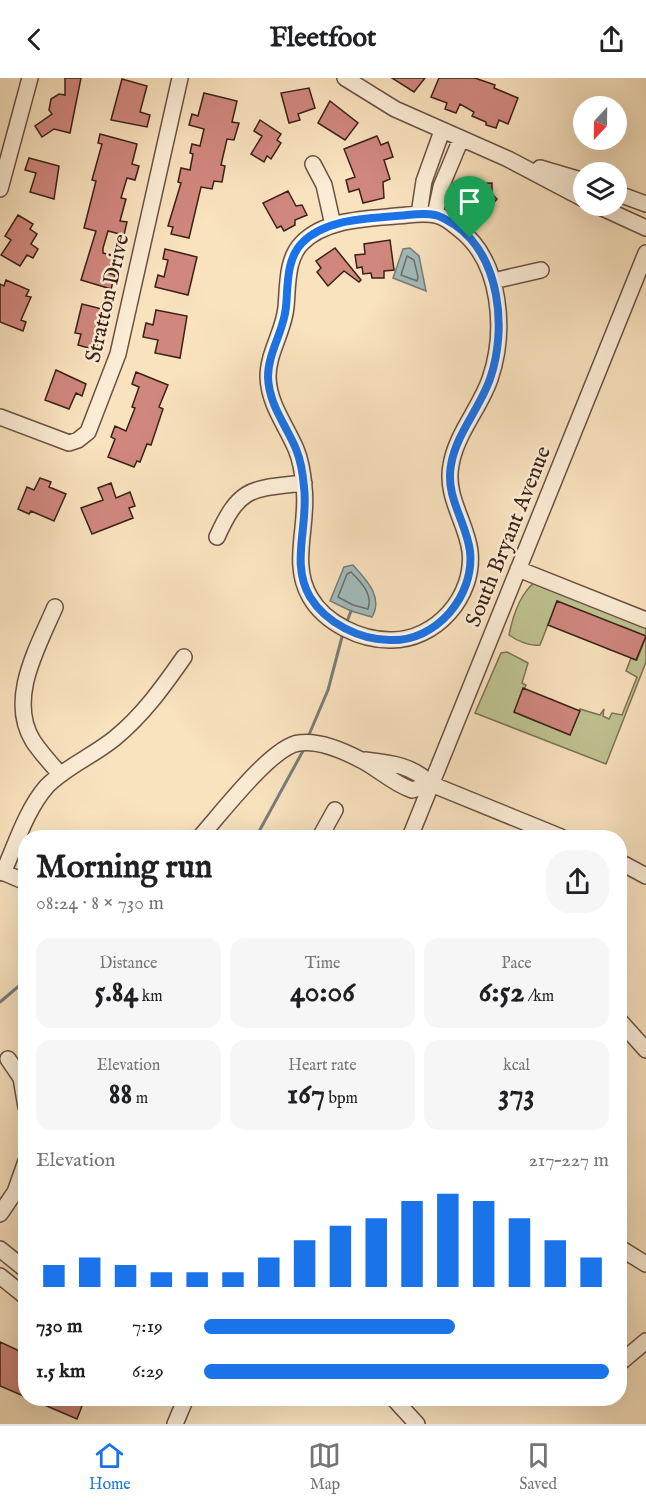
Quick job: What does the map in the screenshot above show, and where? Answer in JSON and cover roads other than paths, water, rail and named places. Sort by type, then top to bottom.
[{"type":"street","points":[[0,189],[30,78]]},
{"type":"street","name":"Stratton Drive","points":[[0,417],[69,443],[78,440],[88,432],[118,354],[180,78]]},
{"type":"street","points":[[345,78],[394,109],[508,159],[573,193]]},
{"type":"street","points":[[419,214],[424,182],[442,131]]},
{"type":"street","points":[[435,215],[441,187],[460,139]]},
{"type":"street","points":[[508,159],[573,178]]},
{"type":"street","points":[[313,164],[324,185],[333,225]]},
{"type":"street","points":[[627,197],[646,204]]},
{"type":"street","points":[[419,214],[435,215],[454,225],[470,238],[481,254],[493,281],[498,326],[495,360],[485,392],[454,452],[450,471],[453,503],[470,550],[467,580],[459,601],[441,621],[404,640],[382,640],[335,622],[321,611],[310,596],[300,574],[299,562],[306,512],[304,483],[296,449],[271,397],[268,375],[273,348],[284,320],[288,278],[297,249],[311,235],[333,225],[419,214]]},
{"type":"street","points":[[620,216],[646,228]]},
{"type":"street","name":"South Bryant Avenue","points":[[413,830],[646,253]]},
{"type":"street","points":[[493,281],[541,270]]},
{"type":"street","points":[[217,537],[232,506],[243,496],[269,488],[304,483]]},
{"type":"street","points":[[518,569],[646,620]]},
{"type":"street","points":[[55,607],[27,678],[24,705],[33,740],[60,774]]},
{"type":"street","points":[[22,830],[33,806],[60,774],[102,748],[142,714],[184,657]]},
{"type":"street","points":[[207,830],[281,750],[298,742],[318,744],[360,759],[387,778],[412,790],[431,784],[544,830]]},
{"type":"street","points":[[324,830],[335,810]]},
{"type":"street","points":[[18,838],[2,872],[18,879]]},
{"type":"street","points":[[627,866],[646,876]]},
{"type":"street","points":[[627,1029],[646,1050]]},
{"type":"street","points":[[8,1059],[18,1074]]},
{"type":"street","points":[[0,1214],[18,1184]]},
{"type":"street","points":[[0,1249],[18,1264]]},
{"type":"street","points":[[627,1252],[646,1264]]},
{"type":"street","points":[[0,1276],[18,1291]]},
{"type":"street","points":[[627,1357],[646,1341]]},
{"type":"street","points":[[176,1424],[183,1406]]},
{"type":"street","points":[[400,1406],[417,1424]]},
{"type":"water","points":[[410,248],[419,256],[426,291],[393,278],[403,249]]},
{"type":"water","points":[[353,565],[372,588],[376,602],[372,617],[351,611],[330,601],[344,567]]},
{"type":"waterway","points":[[346,624],[351,611]]},
{"type":"waterway","points":[[308,737],[328,690],[343,633]]},
{"type":"waterway","points":[[260,830],[304,749]]},
{"type":"waterway","points":[[0,1002],[18,987]]}]
